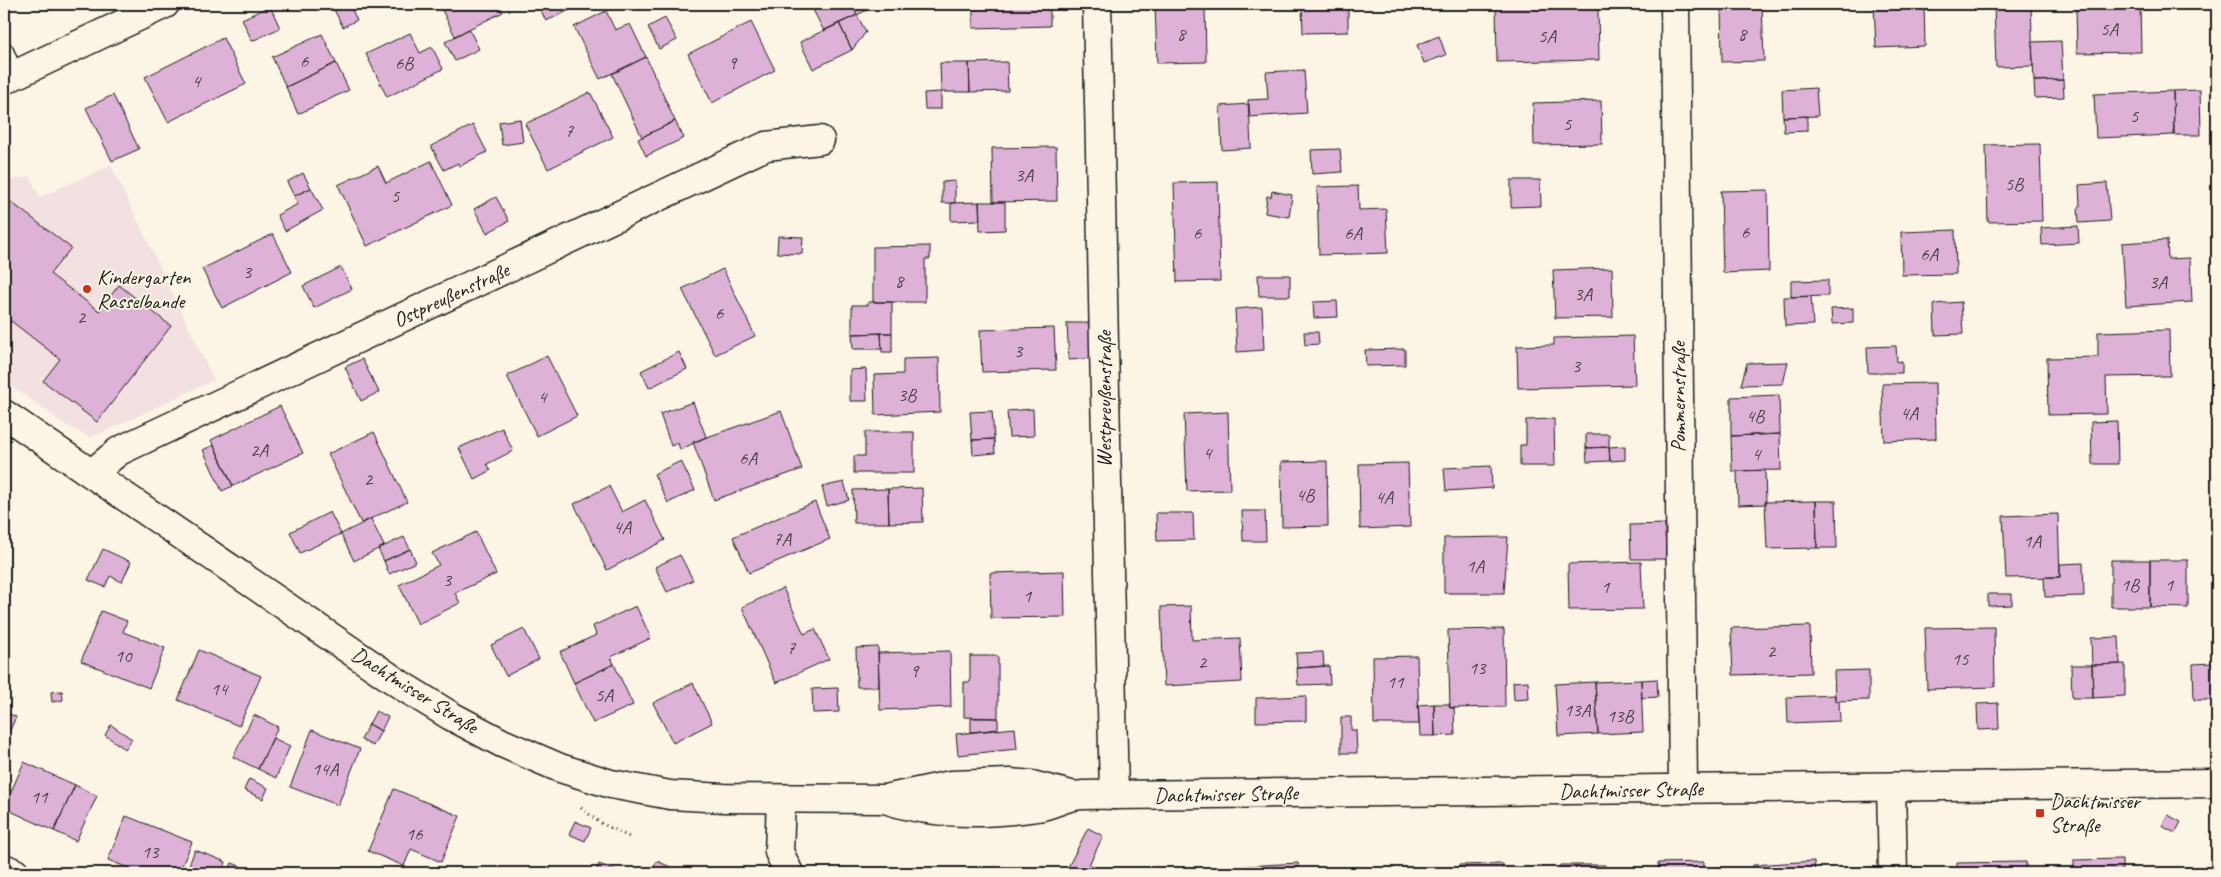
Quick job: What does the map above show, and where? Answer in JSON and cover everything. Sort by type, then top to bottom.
[{"type":"street","points":[[7,69],[165,4]]},
{"type":"street","name":"Westpreußenstraße","points":[[1097,4],[1105,375],[1104,466],[1114,795]]},
{"type":"street","name":"Pommernstraße","points":[[1675,4],[1683,789]]},
{"type":"street","name":"Ostpreußenstraße","points":[[92,473],[118,451],[766,146],[820,140]]},
{"type":"street","name":"Dachtmisser Straße","points":[[4,414],[404,687],[451,716],[502,743],[560,768],[611,784],[670,795],[886,799],[921,809],[972,811],[1041,806],[1074,796],[1114,795],[2217,783]]},
{"type":"street","points":[[1891,787],[1893,873]]},
{"type":"street","points":[[781,798],[779,852],[789,873]]},
{"type":"street","points":[[4,868],[15,873]]},
{"type":"shaded area","name":"Kindergarten Rasselbande","points":[[111,165],[214,380],[91,438],[69,427],[4,381],[4,182],[30,176],[40,197]]},
{"type":"building","points":[[331,4],[349,4],[357,20],[343,27]]},
{"type":"building","points":[[439,4],[499,4],[503,12],[455,36]]},
{"type":"building","points":[[538,4],[583,4],[546,21]]},
{"type":"building","points":[[810,4],[852,4],[857,15],[824,31]]},
{"type":"building","points":[[852,4],[879,4],[857,15]]},
{"type":"building","points":[[973,4],[1050,4],[1050,26],[973,28]]},
{"type":"building","points":[[1155,4],[1205,4],[1206,62],[1157,63]]},
{"type":"building","points":[[1302,4],[1348,4],[1348,32],[1303,33]]},
{"type":"building","points":[[1496,4],[1562,4],[1562,9],[1598,9],[1599,60],[1497,62]]},
{"type":"building","points":[[1721,4],[1762,4],[1764,61],[1722,62]]},
{"type":"building","points":[[1874,4],[1924,4],[1925,46],[1876,48]]},
{"type":"building","points":[[1994,4],[2031,4],[2033,66],[1996,67]]},
{"type":"building","points":[[2076,4],[2140,4],[2141,52],[2077,53]]},
{"type":"building","points":[[270,6],[280,28],[252,41],[242,19]]},
{"type":"building","points":[[606,11],[615,30],[630,24],[646,57],[600,79],[574,27]]},
{"type":"building","points":[[857,15],[866,32],[852,50],[839,23]]},
{"type":"building","points":[[665,18],[677,40],[659,49],[648,27]]},
{"type":"building","points":[[751,22],[775,70],[712,103],[688,54]]},
{"type":"building","points":[[839,23],[852,50],[813,69],[800,42]]},
{"type":"building","points":[[469,29],[479,49],[455,61],[445,42]]},
{"type":"building","points":[[410,33],[420,53],[432,47],[443,69],[387,97],[366,54]]},
{"type":"building","points":[[322,34],[336,63],[286,87],[272,57]]},
{"type":"building","points":[[1439,36],[1446,55],[1424,63],[1417,45]]},
{"type":"building","points":[[223,38],[246,84],[168,122],[145,77]]},
{"type":"building","points":[[2061,41],[2063,80],[2034,81],[2032,42]]},
{"type":"building","points":[[646,57],[675,121],[642,137],[612,74]]},
{"type":"building","points":[[1007,62],[1008,91],[970,92],[969,63]]},
{"type":"building","points":[[336,63],[349,90],[298,114],[286,87]]},
{"type":"building","points":[[940,63],[969,63],[970,92],[941,92]]},
{"type":"building","points":[[1304,70],[1307,113],[1249,117],[1248,100],[1268,99],[1266,72]]},
{"type":"building","points":[[2063,80],[2064,97],[2035,98],[2034,81]]},
{"type":"building","points":[[1816,88],[1818,116],[1783,117],[1782,90]]},
{"type":"building","points":[[2200,90],[2201,135],[2174,135],[2173,91]]},
{"type":"building","points":[[2173,91],[2174,135],[2096,138],[2094,94]]},
{"type":"building","points":[[590,92],[613,137],[548,169],[525,124]]},
{"type":"building","points":[[941,92],[941,109],[925,109],[924,93]]},
{"type":"building","points":[[113,95],[139,149],[112,161],[86,108]]},
{"type":"building","points":[[1601,101],[1602,144],[1534,145],[1533,103]]},
{"type":"building","points":[[1249,104],[1251,148],[1222,150],[1220,106]]},
{"type":"building","points":[[1807,116],[1807,131],[1784,132],[1783,117]]},
{"type":"building","points":[[520,119],[523,142],[502,145],[499,122]]},
{"type":"building","points":[[675,121],[684,138],[646,156],[638,139]]},
{"type":"building","points":[[473,125],[487,152],[460,166],[458,163],[444,170],[431,146]]},
{"type":"building","points":[[2040,144],[2042,221],[1988,222],[1986,145]]},
{"type":"building","points":[[1056,147],[1057,201],[993,202],[992,148]]},
{"type":"building","points":[[1340,149],[1342,172],[1312,174],[1311,150]]},
{"type":"building","points":[[431,161],[452,205],[367,246],[338,185],[378,166],[386,183]]},
{"type":"building","points":[[303,173],[311,188],[294,196],[287,182]]},
{"type":"building","points":[[1511,180],[1540,180],[1541,206],[1511,207]]},
{"type":"building","points":[[955,181],[955,203],[942,203],[942,182]]},
{"type":"building","points":[[1218,182],[1220,281],[1177,282],[1174,183]]},
{"type":"building","points":[[2107,183],[2110,221],[2079,223],[2079,185]]},
{"type":"building","points":[[1358,186],[1359,210],[1386,209],[1388,253],[1319,255],[1317,187]]},
{"type":"building","points":[[311,188],[323,210],[285,231],[277,215],[298,204],[294,196]]},
{"type":"building","points":[[1768,190],[1769,271],[1723,273],[1721,191]]},
{"type":"building","points":[[1272,191],[1292,195],[1289,217],[1265,213],[1267,196],[1271,197]]},
{"type":"building","points":[[496,197],[509,221],[487,233],[474,209]]},
{"type":"building","points":[[11,202],[71,248],[50,274],[99,311],[119,285],[171,326],[97,422],[43,381],[60,359],[11,321],[4,330],[4,211]]},
{"type":"building","points":[[979,202],[980,220],[951,221],[951,203]]},
{"type":"building","points":[[979,202],[1005,202],[1005,230],[980,231]]},
{"type":"building","points":[[2078,226],[2079,243],[2042,245],[2041,228]]},
{"type":"building","points":[[1955,230],[1956,274],[1902,275],[1901,232]]},
{"type":"building","points":[[273,234],[292,272],[222,308],[202,269]]},
{"type":"building","points":[[778,236],[803,237],[802,254],[777,253]]},
{"type":"building","points":[[2167,240],[2168,259],[2190,258],[2192,302],[2126,306],[2122,243]]},
{"type":"building","points":[[930,246],[930,259],[925,259],[925,302],[873,302],[873,247]]},
{"type":"building","points":[[341,267],[352,289],[314,308],[303,286]]},
{"type":"building","points":[[1612,268],[1613,317],[1555,318],[1553,270]]},
{"type":"building","points":[[723,269],[755,336],[715,355],[682,289]]},
{"type":"building","points":[[1258,275],[1290,275],[1290,296],[1259,296]]},
{"type":"building","points":[[1828,280],[1828,296],[1791,297],[1791,281]]},
{"type":"building","points":[[1811,296],[1813,325],[1785,326],[1784,297]]},
{"type":"building","points":[[1337,301],[1338,317],[1314,318],[1313,302]]},
{"type":"building","points":[[868,302],[892,302],[892,333],[852,334],[852,305],[868,305]]},
{"type":"building","points":[[1961,302],[1963,334],[1935,335],[1934,304]]},
{"type":"building","points":[[1262,307],[1264,350],[1237,352],[1235,309]]},
{"type":"building","points":[[1853,308],[1853,323],[1832,324],[1831,309]]},
{"type":"building","points":[[1067,323],[1094,323],[1096,358],[1069,360]]},
{"type":"building","points":[[1054,328],[1056,370],[982,372],[980,330]]},
{"type":"building","points":[[2169,330],[2170,376],[2106,377],[2107,414],[2048,415],[2047,358],[2098,357],[2098,332]]},
{"type":"building","points":[[1304,332],[1318,332],[1319,344],[1305,345]]},
{"type":"building","points":[[881,333],[882,349],[853,349],[852,334]]},
{"type":"building","points":[[881,333],[892,333],[892,352],[882,352]]},
{"type":"building","points":[[1633,336],[1635,385],[1518,388],[1517,346],[1554,345],[1554,338]]},
{"type":"building","points":[[1896,346],[1897,362],[1902,361],[1902,373],[1868,373],[1867,347]]},
{"type":"building","points":[[1405,349],[1405,365],[1366,366],[1365,350]]},
{"type":"building","points":[[679,352],[687,369],[649,388],[641,371]]},
{"type":"building","points":[[547,356],[577,416],[537,436],[507,376]]},
{"type":"building","points":[[939,358],[940,412],[875,415],[874,375],[903,374],[903,359]]},
{"type":"building","points":[[362,359],[379,392],[361,401],[345,367]]},
{"type":"building","points":[[1788,362],[1783,384],[1741,385],[1747,363]]},
{"type":"building","points":[[866,369],[867,401],[850,401],[850,370]]},
{"type":"building","points":[[1935,383],[1936,439],[1884,441],[1882,384]]},
{"type":"building","points":[[1779,395],[1780,434],[1731,436],[1731,397]]},
{"type":"building","points":[[693,402],[706,437],[680,450],[678,443],[671,446],[660,414]]},
{"type":"building","points":[[280,406],[303,453],[233,486],[211,440]]},
{"type":"building","points":[[1033,409],[1034,436],[1009,437],[1007,411]]},
{"type":"building","points":[[781,411],[802,469],[714,500],[693,442]]},
{"type":"building","points":[[992,411],[994,439],[972,440],[970,412]]},
{"type":"building","points":[[1228,412],[1230,490],[1187,491],[1184,414]]},
{"type":"building","points":[[1554,419],[1555,466],[1520,466],[1520,445],[1526,445],[1526,420]]},
{"type":"building","points":[[2117,421],[2118,464],[2092,464],[2091,422]]},
{"type":"building","points":[[502,428],[513,451],[487,464],[491,470],[474,479],[459,448]]},
{"type":"building","points":[[374,432],[407,502],[361,523],[328,454]]},
{"type":"building","points":[[865,432],[914,432],[914,473],[854,473],[854,456],[865,456]]},
{"type":"building","points":[[1586,434],[1609,434],[1609,447],[1586,448]]},
{"type":"building","points":[[1780,434],[1781,470],[1732,471],[1731,436]]},
{"type":"building","points":[[994,439],[995,453],[973,455],[972,440]]},
{"type":"building","points":[[214,445],[233,486],[222,491],[203,450]]},
{"type":"building","points":[[1625,446],[1625,460],[1610,461],[1609,447]]},
{"type":"building","points":[[1609,447],[1610,461],[1587,462],[1586,448]]},
{"type":"building","points":[[681,461],[695,490],[668,503],[654,474]]},
{"type":"building","points":[[1327,461],[1328,526],[1282,527],[1281,462]]},
{"type":"building","points":[[1408,463],[1410,527],[1360,529],[1359,464]]},
{"type":"building","points":[[1491,466],[1492,488],[1446,491],[1444,468]]},
{"type":"building","points":[[1765,470],[1766,504],[1738,505],[1737,471]]},
{"type":"building","points":[[844,482],[849,500],[827,506],[822,487]]},
{"type":"building","points":[[609,486],[622,512],[645,500],[665,540],[607,570],[574,504]]},
{"type":"building","points":[[922,488],[923,522],[889,523],[888,489]]},
{"type":"building","points":[[888,489],[889,523],[854,523],[853,490]]},
{"type":"building","points":[[1816,501],[1817,548],[1767,549],[1765,502]]},
{"type":"building","points":[[1816,501],[1836,501],[1837,548],[1817,548]]},
{"type":"building","points":[[815,502],[830,539],[749,573],[733,537]]},
{"type":"building","points":[[1242,511],[1265,511],[1266,541],[1243,541]]},
{"type":"building","points":[[330,512],[341,534],[300,553],[290,532]]},
{"type":"building","points":[[1156,513],[1193,513],[1194,540],[1157,541]]},
{"type":"building","points":[[2058,514],[2060,577],[2006,578],[2003,516]]},
{"type":"building","points":[[371,519],[384,546],[354,561],[341,534]]},
{"type":"building","points":[[1665,524],[1666,559],[1631,559],[1630,525]]},
{"type":"building","points":[[476,532],[496,574],[455,593],[460,603],[418,624],[399,585],[439,565],[432,553]]},
{"type":"building","points":[[404,537],[410,549],[384,561],[378,549]]},
{"type":"building","points":[[1508,537],[1504,593],[1444,593],[1444,538]]},
{"type":"building","points":[[103,549],[131,562],[122,582],[110,576],[105,587],[88,580]]},
{"type":"building","points":[[410,549],[416,562],[389,574],[384,561]]},
{"type":"building","points":[[680,555],[693,580],[667,592],[655,567]]},
{"type":"building","points":[[2111,560],[2150,560],[2150,607],[2111,607]]},
{"type":"building","points":[[2150,560],[2188,560],[2188,608],[2150,607]]},
{"type":"building","points":[[1641,562],[1643,609],[1569,610],[1568,564]]},
{"type":"building","points":[[2083,563],[2084,596],[2045,597],[2044,577],[2060,577],[2060,564]]},
{"type":"building","points":[[1064,571],[1065,617],[991,618],[990,573]]},
{"type":"building","points":[[783,588],[804,634],[815,629],[829,659],[776,683],[742,607]]},
{"type":"building","points":[[1988,594],[2012,594],[2012,605],[1988,606]]},
{"type":"building","points":[[636,606],[651,638],[611,657],[614,664],[574,683],[560,652],[596,635],[593,626]]},
{"type":"building","points":[[1191,606],[1192,640],[1240,638],[1242,682],[1164,686],[1161,607]]},
{"type":"building","points":[[101,611],[127,621],[123,632],[165,648],[149,688],[81,661]]},
{"type":"building","points":[[1810,626],[1811,673],[1733,675],[1731,628]]},
{"type":"building","points":[[1994,627],[1995,687],[1927,689],[1925,628]]},
{"type":"building","points":[[524,629],[539,659],[506,676],[491,645]]},
{"type":"building","points":[[1504,629],[1505,707],[1450,708],[1448,630]]},
{"type":"building","points":[[2119,637],[2120,664],[2092,665],[2091,638]]},
{"type":"building","points":[[878,647],[879,687],[857,687],[856,648]]},
{"type":"building","points":[[199,650],[261,676],[239,726],[178,700]]},
{"type":"building","points":[[950,651],[951,707],[880,710],[878,653]]},
{"type":"building","points":[[1323,652],[1324,666],[1297,668],[1296,653]]},
{"type":"building","points":[[970,656],[998,656],[998,718],[964,717],[964,682],[970,682]]},
{"type":"building","points":[[1417,656],[1419,724],[1374,724],[1373,657]]},
{"type":"building","points":[[2213,663],[2214,700],[2194,700],[2193,664]]},
{"type":"building","points":[[614,664],[633,705],[593,723],[574,683]]},
{"type":"building","points":[[2125,664],[2125,696],[2093,698],[2092,665]]},
{"type":"building","points":[[2071,665],[2092,665],[2093,698],[2072,698]]},
{"type":"building","points":[[1329,666],[1330,684],[1298,685],[1297,668]]},
{"type":"building","points":[[1869,670],[1869,700],[1835,701],[1834,671]]},
{"type":"building","points":[[1657,679],[1658,697],[1642,698],[1641,680]]},
{"type":"building","points":[[1641,680],[1643,732],[1598,734],[1595,682]]},
{"type":"building","points":[[1528,681],[1529,699],[1514,700],[1513,682]]},
{"type":"building","points":[[1595,682],[1598,734],[1558,736],[1555,684]]},
{"type":"building","points":[[693,683],[712,723],[673,743],[653,703]]},
{"type":"building","points":[[838,688],[839,712],[813,713],[812,689]]},
{"type":"building","points":[[62,691],[63,700],[52,702],[51,692]]},
{"type":"building","points":[[1835,695],[1835,701],[1839,701],[1840,721],[1788,723],[1787,697]]},
{"type":"building","points":[[1306,696],[1306,721],[1256,722],[1256,698]]},
{"type":"building","points":[[1998,703],[1999,729],[1978,730],[1977,704]]},
{"type":"building","points":[[1434,704],[1449,704],[1450,708],[1454,707],[1455,735],[1435,736]]},
{"type":"building","points":[[1434,704],[1435,736],[1420,736],[1418,705]]},
{"type":"building","points":[[4,711],[16,717],[4,743]]},
{"type":"building","points":[[376,711],[388,717],[381,731],[369,724]]},
{"type":"building","points":[[254,715],[278,727],[258,769],[233,757]]},
{"type":"building","points":[[1341,717],[1351,717],[1351,730],[1356,730],[1357,753],[1341,753]]},
{"type":"building","points":[[971,718],[998,718],[998,729],[971,732]]},
{"type":"building","points":[[369,724],[381,731],[373,746],[361,740]]},
{"type":"building","points":[[111,725],[132,739],[125,749],[105,735]]},
{"type":"building","points":[[1015,728],[1017,749],[958,755],[956,734]]},
{"type":"building","points":[[312,730],[360,749],[338,805],[290,787]]},
{"type":"building","points":[[273,738],[290,746],[276,778],[258,769]]},
{"type":"building","points":[[24,762],[75,785],[54,831],[4,808]]},
{"type":"building","points":[[249,779],[268,788],[263,799],[244,790]]},
{"type":"building","points":[[75,785],[97,796],[76,841],[54,831]]},
{"type":"building","points":[[394,789],[460,816],[441,862],[411,849],[404,866],[368,851]]},
{"type":"building","points":[[2168,815],[2181,822],[2175,833],[2162,826]]},
{"type":"building","points":[[126,816],[192,842],[179,873],[141,873],[108,860]]},
{"type":"building","points":[[575,821],[591,828],[585,841],[569,834]]},
{"type":"building","points":[[1088,828],[1103,836],[1085,873],[1065,873]]},
{"type":"building","points":[[195,850],[226,862],[222,873],[195,873],[187,870]]},
{"type":"building","points":[[2122,859],[2122,873],[2074,873],[2074,860]]},
{"type":"building","points":[[2211,860],[2217,860],[2217,873],[2211,873]]},
{"type":"building","points":[[657,861],[684,873],[651,873]]},
{"type":"building","points":[[1814,861],[1815,873],[1754,873],[1753,865]]},
{"type":"building","points":[[1704,862],[1704,873],[1659,873],[1658,863]]},
{"type":"building","points":[[2026,862],[2026,873],[1957,873],[1957,863]]},
{"type":"building","points":[[232,863],[258,873],[228,873]]},
{"type":"building","points":[[1298,863],[1299,873],[1247,873],[1247,866]]},
{"type":"building","points":[[599,864],[622,873],[595,873]]},
{"type":"building","points":[[1503,864],[1503,873],[1459,873],[1459,865]]},
{"type":"building","points":[[1560,865],[1605,865],[1605,873],[1560,873]]},
{"type":"building","points":[[961,869],[971,873],[959,873]]},
{"type":"building","points":[[1335,869],[1394,869],[1394,873],[1335,873]]},
{"type":"place","name":"Kindergarten Rasselbande","points":[[87,289]]},
{"type":"place","name":"Dachtmisser Straße","points":[[2040,813]]}]
